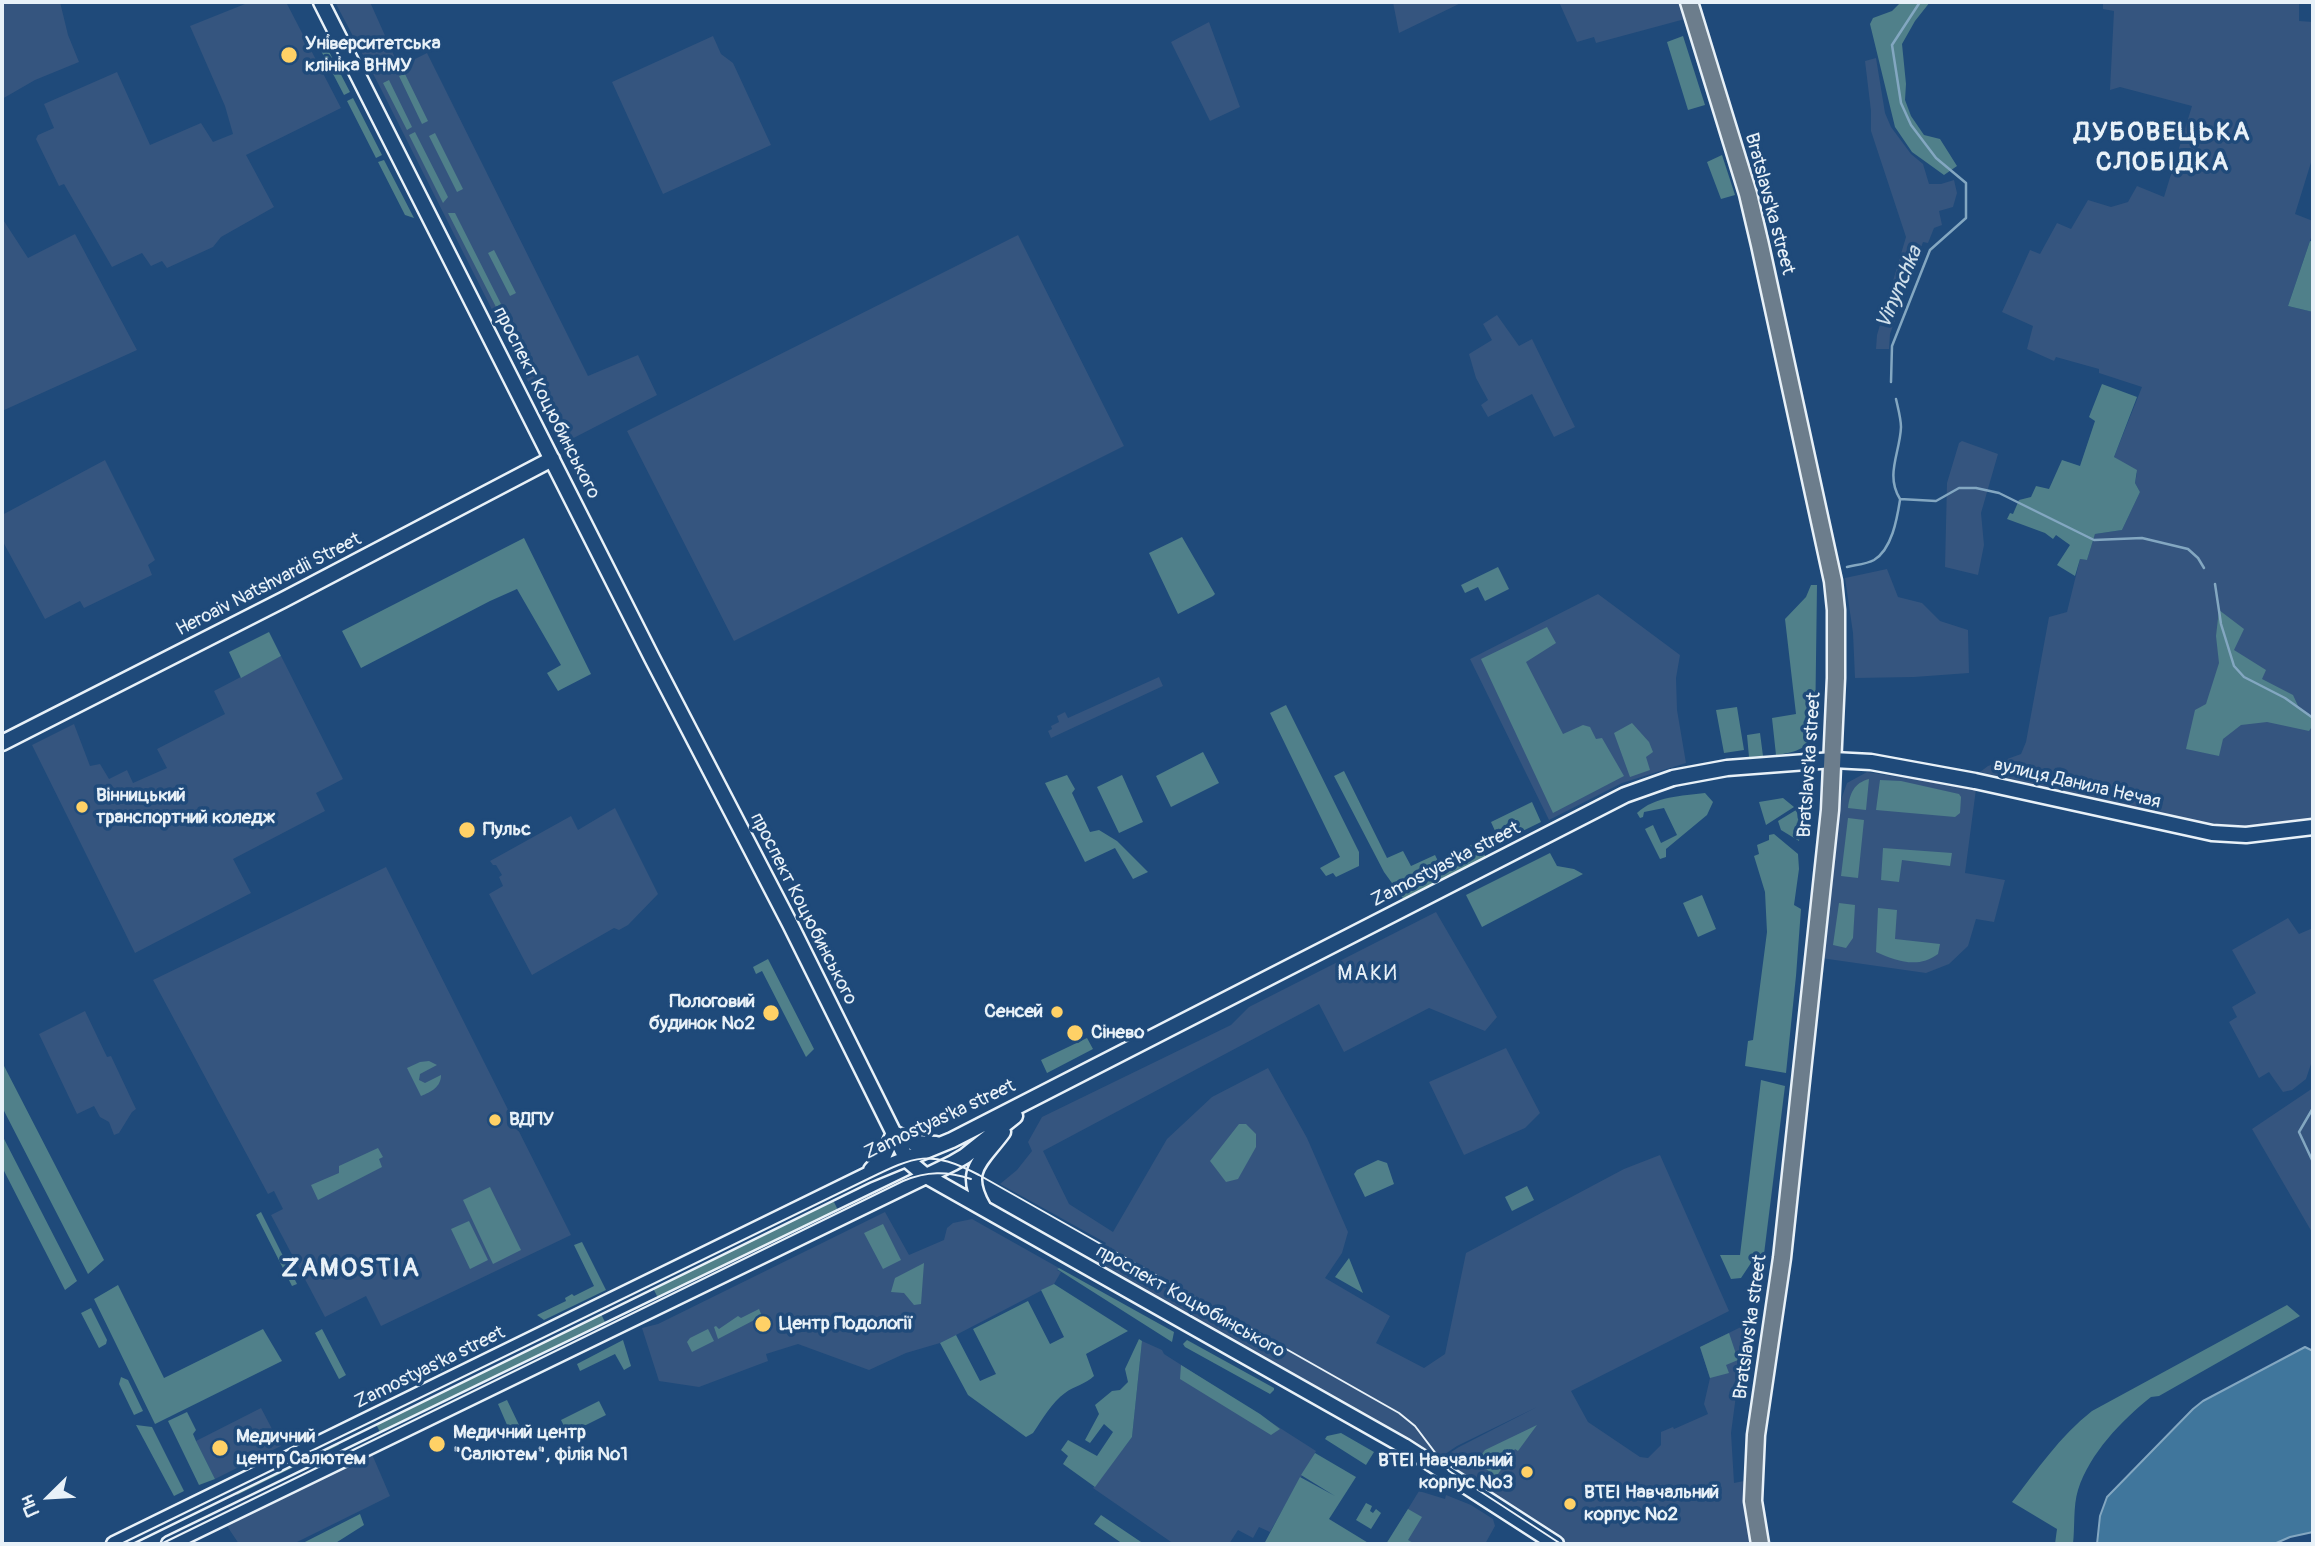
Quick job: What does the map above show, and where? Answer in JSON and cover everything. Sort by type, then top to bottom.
[{"type":"main road","name":"проспект Коцюбинського","points":[[321,2],[894,1133],[903,1159],[969,1200],[1404,1446],[1556,1544]]},
{"type":"main road","name":"Bratslavs'ka street","points":[[1689,2],[1748,194],[1833,581],[1836,610],[1830,810],[1783,1248],[1756,1435],[1753,1500],[1760,1540]]},
{"type":"main road","name":"Heroaiv Natshvardii Street","points":[[2,743],[552,459]]},
{"type":"main road","name":"вулиця Данила Нечая","points":[[1833,760],[1871,762],[1975,780],[2212,833],[2246,835],[2313,827]]},
{"type":"main road","name":"Zamostyas'ka street","points":[[114,1544],[867,1175],[944,1144],[1625,795],[1673,778],[1727,768],[1833,760]]},
{"type":"main road","points":[[983,1208],[974,1191],[973,1172],[1015,1116],[1032,1099]]},
{"type":"main road","name":"Zamostyas'ka street","points":[[169,1544],[965,1156],[1015,1116]]},
{"type":"main road","points":[[867,1175],[883,1157],[894,1133],[914,1143],[944,1144]]},
{"type":"main road","points":[[926,1175],[925,1158],[944,1144]]},
{"type":"main road","points":[[878,1199],[898,1186],[903,1159]]},
{"type":"main road","points":[[878,1199],[919,1186],[969,1200]]},
{"type":"shaded area","points":[[2,2],[60,2],[68,35],[79,62],[35,80],[2,99]]},
{"type":"shaded area","points":[[250,2],[286,2],[341,108],[246,155],[274,207],[221,237],[213,247],[167,268],[162,261],[151,266],[142,253],[112,267],[64,184],[59,186],[36,139],[38,135],[54,128],[44,104],[117,72],[150,145],[201,123],[213,142],[233,134],[225,106],[190,26]]},
{"type":"shaded area","points":[[335,2],[370,2],[399,67],[427,53],[588,376],[638,355],[657,395],[560,445]]},
{"type":"shaded area","points":[[1393,2],[1463,2],[1399,33]]},
{"type":"shaded area","points":[[1559,2],[1680,2],[1685,19],[1596,43],[1594,37],[1577,42]]},
{"type":"shaded area","points":[[2103,2],[2299,2],[2299,21],[2313,22],[2313,156],[2295,214],[2313,221],[2313,232],[2288,306],[2313,312],[2313,818],[2256,827],[2226,828],[1980,772],[1988,766],[2021,754],[2026,742],[2049,617],[2067,612],[2080,559],[2087,560],[2095,534],[2122,530],[2140,492],[2135,483],[2137,473],[2114,457],[2142,387],[2099,373],[2099,369],[2056,357],[2054,361],[2027,349],[2033,326],[2002,312],[2030,250],[2040,254],[2057,223],[2071,229],[2088,200],[2111,207],[2128,202],[2137,186],[2164,197],[2192,106],[2120,87],[2110,90],[2114,11],[2103,9]]},
{"type":"shaded area","points":[[1209,22],[1240,107],[1210,121],[1171,42]]},
{"type":"shaded area","points":[[713,36],[721,54],[733,63],[771,145],[663,194],[612,82]]},
{"type":"shaded area","points":[[1876,58],[1885,113],[1891,127],[1911,154],[1923,164],[1929,184],[1954,180],[1957,193],[1953,207],[1939,211],[1942,225],[1934,228],[1928,243],[1923,242],[1890,334],[1889,349],[1876,349],[1877,335],[1906,237],[1871,131],[1865,61]]},
{"type":"shaded area","points":[[2,218],[28,258],[75,234],[137,350],[2,411]]},
{"type":"shaded area","points":[[1018,235],[1124,446],[734,641],[627,431]]},
{"type":"shaded area","points":[[1497,315],[1519,346],[1532,339],[1575,427],[1554,437],[1532,394],[1488,417],[1481,405],[1488,400],[1476,378],[1469,354],[1492,340],[1483,324]]},
{"type":"shaded area","points":[[1962,441],[1998,454],[1981,513],[1984,545],[1978,575],[1945,567],[1947,483],[1959,443]]},
{"type":"shaded area","points":[[105,460],[155,560],[148,565],[152,575],[84,608],[80,601],[45,619],[2,540],[2,515]]},
{"type":"shaded area","points":[[1887,569],[1898,597],[1922,603],[1940,621],[1968,630],[1969,673],[1855,678],[1853,633],[1845,578]]},
{"type":"shaded area","points":[[1598,594],[1680,655],[1676,678],[1677,710],[1686,763],[1622,783],[1549,820],[1470,659]]},
{"type":"shaded area","points":[[281,656],[343,779],[316,793],[325,811],[233,859],[251,893],[135,953],[32,745],[74,724],[90,766],[100,764],[109,779],[127,770],[133,783],[167,768],[157,749],[225,714],[214,691]]},
{"type":"shaded area","points":[[1159,677],[1163,686],[1051,738],[1048,731],[1059,722],[1057,716],[1065,712],[1068,718]]},
{"type":"shaded area","points":[[1867,772],[1976,789],[1965,873],[2005,880],[1994,922],[1976,919],[1968,946],[1949,964],[1926,973],[1821,958],[1841,800],[1847,783]]},
{"type":"shaded area","points":[[615,808],[658,894],[628,925],[619,930],[614,928],[532,975],[489,894],[503,886],[499,877],[502,875],[490,861],[571,816],[578,830]]},
{"type":"shaded area","points":[[386,867],[571,1235],[381,1326],[366,1296],[325,1317],[271,1215],[283,1209],[274,1191],[268,1194],[153,980]]},
{"type":"shaded area","points":[[1436,912],[1497,1017],[1485,1031],[1429,1008],[1344,1052],[1319,1004],[1043,1151],[1069,1204],[1113,1232],[1167,1139],[1212,1097],[1268,1068],[1307,1138],[1348,1232],[1342,1253],[1325,1278],[1390,1316],[1376,1343],[1424,1368],[1445,1354],[1466,1253],[1624,1169],[1660,1155],[1729,1311],[1571,1391],[1588,1422],[1640,1457],[1648,1458],[1661,1445],[1661,1432],[1708,1414],[1704,1404],[1710,1378],[1700,1347],[1743,1326],[1745,1328],[1731,1433],[1734,1483],[1754,1479],[1760,1544],[1556,1544],[1434,1463],[1459,1447],[1537,1407],[1457,1446],[1432,1463],[1092,1270],[1106,1243],[1000,1184],[1017,1170],[1032,1151],[1028,1142],[1042,1117],[1231,1025],[1249,1007]]},
{"type":"shaded area","points":[[2288,918],[2299,934],[2313,928],[2313,1058],[2306,1079],[2292,1090],[2283,1092],[2269,1072],[2259,1078],[2229,1022],[2237,1017],[2232,1007],[2256,993],[2232,950]]},
{"type":"shaded area","points":[[85,1011],[107,1057],[111,1056],[136,1109],[119,1133],[114,1135],[109,1122],[100,1117],[94,1106],[77,1114],[39,1034]]},
{"type":"shaded area","points":[[1506,1048],[1540,1113],[1525,1128],[1464,1155],[1429,1082]]},
{"type":"shaded area","points":[[2313,1088],[2313,1234],[2252,1129]]},
{"type":"shaded area","points":[[885,1212],[909,1255],[944,1240],[947,1228],[953,1223],[972,1219],[1059,1268],[1057,1270],[1061,1272],[1054,1284],[956,1335],[869,1370],[798,1344],[766,1354],[768,1361],[699,1387],[659,1381],[642,1328],[658,1324]]},
{"type":"shaded area","points":[[1142,1341],[1162,1350],[1164,1354],[1316,1451],[1270,1532],[1259,1527],[1253,1538],[1238,1530],[1229,1544],[1174,1544],[1093,1488],[1132,1437]]},
{"type":"shaded area","points":[[2305,1347],[2313,1351],[2313,1532],[2274,1544],[2097,1544],[2100,1516],[2107,1497],[2193,1409],[2203,1401]]},
{"type":"shaded area","points":[[261,1408],[281,1446],[215,1479],[196,1441]]},
{"type":"shaded area","points":[[371,1452],[390,1496],[293,1544],[239,1544],[225,1523]]},
{"type":"shaded area","points":[[1419,1491],[1445,1499],[1446,1495],[1471,1505],[1493,1519],[1495,1526],[1485,1544],[1414,1544],[1394,1532]]},
{"type":"green space","points":[[1901,2],[1930,2],[1902,44],[1905,100],[1911,116],[1924,135],[1940,139],[1957,166],[1944,175],[1912,152],[1895,127],[1870,24],[1873,18],[1892,11]]},
{"type":"green space","points":[[1683,36],[1705,105],[1688,110],[1667,42]]},
{"type":"green space","points":[[324,42],[350,92],[344,95],[318,45]]},
{"type":"green space","points":[[405,74],[428,121],[422,124],[399,76]]},
{"type":"green space","points":[[389,80],[412,127],[407,130],[383,83]]},
{"type":"green space","points":[[353,98],[382,155],[376,158],[347,101]]},
{"type":"green space","points":[[415,132],[448,197],[443,203],[409,135]]},
{"type":"green space","points":[[435,133],[463,189],[457,192],[429,136]]},
{"type":"green space","points":[[1722,155],[1735,195],[1721,199],[1707,162]]},
{"type":"green space","points":[[384,160],[414,218],[405,215],[378,162]]},
{"type":"green space","points":[[448,213],[455,213],[501,304],[496,307]]},
{"type":"green space","points":[[2310,241],[2313,242],[2313,312],[2288,306]]},
{"type":"green space","points":[[494,250],[516,293],[510,296],[488,253]]},
{"type":"green space","points":[[2102,384],[2137,397],[2114,457],[2137,470],[2135,483],[2140,492],[2122,530],[2095,534],[2087,560],[2080,559],[2075,576],[2057,565],[2070,545],[2056,535],[2053,539],[2045,533],[2007,519],[2010,513],[2013,514],[2019,500],[2031,497],[2036,486],[2049,489],[2062,460],[2080,466],[2095,421],[2089,417]]},
{"type":"green space","points":[[1182,537],[1215,594],[1178,614],[1149,553]]},
{"type":"green space","points":[[524,538],[591,674],[558,691],[547,673],[561,665],[517,589],[361,668],[342,631]]},
{"type":"green space","points":[[1498,567],[1509,589],[1485,601],[1478,587],[1465,593],[1461,585]]},
{"type":"green space","points":[[1811,585],[1817,585],[1815,733],[1804,746],[1776,755],[1772,718],[1796,714],[1785,619],[1806,597]]},
{"type":"green space","points":[[2219,610],[2244,629],[2234,650],[2266,670],[2262,679],[2293,695],[2299,708],[2313,718],[2309,731],[2267,722],[2241,725],[2223,739],[2219,756],[2186,749],[2195,710],[2206,704],[2219,663],[2216,636]]},
{"type":"green space","points":[[1547,627],[1556,643],[1526,662],[1563,734],[1583,725],[1590,727],[1596,739],[1602,738],[1624,776],[1553,813],[1481,659]]},
{"type":"green space","points":[[269,632],[281,656],[241,678],[229,652]]},
{"type":"green space","points":[[1286,705],[1359,852],[1359,866],[1336,877],[1333,873],[1326,876],[1320,868],[1340,857],[1270,713]]},
{"type":"green space","points":[[1737,707],[1744,750],[1724,753],[1716,710]]},
{"type":"green space","points":[[1632,723],[1649,742],[1653,752],[1646,757],[1650,770],[1630,777],[1614,733]]},
{"type":"green space","points":[[1760,733],[1763,756],[1749,757],[1747,735]]},
{"type":"green space","points":[[1203,752],[1219,783],[1171,807],[1156,776]]},
{"type":"green space","points":[[1344,771],[1387,858],[1403,851],[1411,866],[1435,855],[1438,861],[1488,837],[1492,846],[1484,850],[1486,862],[1405,901],[1384,872],[1334,776]]},
{"type":"green space","points":[[1067,775],[1075,789],[1072,793],[1090,832],[1099,830],[1117,841],[1148,872],[1133,879],[1115,848],[1085,862],[1045,783]]},
{"type":"green space","points":[[1122,775],[1143,822],[1119,833],[1097,787]]},
{"type":"green space","points":[[1869,779],[1866,810],[1848,808],[1854,789]]},
{"type":"green space","points":[[1880,780],[1901,781],[1959,794],[1960,813],[1955,817],[1876,810]]},
{"type":"green space","points":[[1705,793],[1713,802],[1707,815],[1666,849],[1666,857],[1660,859],[1645,829],[1653,825],[1661,843],[1677,835],[1664,808],[1644,812],[1640,818],[1637,813],[1660,800]]},
{"type":"green space","points":[[1783,798],[1794,807],[1766,825],[1759,802]]},
{"type":"green space","points":[[1532,802],[1541,822],[1500,842],[1491,822]]},
{"type":"green space","points":[[1796,810],[1801,824],[1799,841],[1781,830],[1778,821]]},
{"type":"green space","points":[[1848,818],[1864,820],[1858,878],[1841,876]]},
{"type":"green space","points":[[1774,834],[1798,854],[1799,869],[1794,905],[1801,909],[1786,1073],[1745,1066],[1748,1041],[1753,1040],[1767,932],[1765,892],[1754,856],[1759,854],[1757,845],[1769,840],[1769,835]]},
{"type":"green space","points":[[1883,848],[1952,853],[1950,866],[1902,860],[1899,882],[1881,880]]},
{"type":"green space","points":[[1550,853],[1557,866],[1574,869],[1583,874],[1482,927],[1466,895]]},
{"type":"green space","points":[[1702,895],[1716,929],[1698,937],[1683,903]]},
{"type":"green space","points":[[1839,903],[1855,905],[1853,938],[1846,948],[1833,945]]},
{"type":"green space","points":[[1878,908],[1897,910],[1895,939],[1940,944],[1938,954],[1923,961],[1907,962],[1876,952]]},
{"type":"green space","points":[[768,959],[814,1049],[806,1057],[762,971],[756,974],[753,967]]},
{"type":"green space","points":[[1087,1038],[1093,1049],[1047,1073],[1041,1060]]},
{"type":"green space","points":[[429,1061],[437,1065],[420,1074],[419,1080],[425,1083],[441,1075],[441,1079],[435,1089],[421,1096],[407,1068]]},
{"type":"green space","points":[[2,1062],[104,1260],[88,1274],[2,1107]]},
{"type":"green space","points":[[1761,1080],[1785,1086],[1764,1254],[1757,1254],[1741,1278],[1731,1279],[1720,1255],[1740,1255]]},
{"type":"green space","points":[[1239,1124],[1246,1124],[1256,1134],[1256,1147],[1238,1179],[1226,1182],[1210,1161]]},
{"type":"green space","points":[[2,1135],[77,1281],[65,1290],[2,1167]]},
{"type":"green space","points":[[378,1148],[383,1157],[379,1159],[382,1167],[318,1200],[311,1185],[339,1173],[339,1166]]},
{"type":"green space","points":[[1378,1160],[1387,1163],[1394,1184],[1365,1197],[1354,1174]]},
{"type":"green space","points":[[1527,1186],[1534,1200],[1512,1211],[1505,1197]]},
{"type":"green space","points":[[490,1187],[521,1250],[493,1264],[463,1200]]},
{"type":"green space","points":[[833,1200],[838,1210],[658,1298],[653,1288]]},
{"type":"green space","points":[[261,1212],[297,1284],[292,1286],[256,1215]]},
{"type":"green space","points":[[469,1221],[488,1260],[470,1269],[451,1229]]},
{"type":"green space","points":[[883,1224],[901,1260],[883,1269],[864,1233]]},
{"type":"green space","points":[[582,1242],[606,1290],[544,1320],[537,1315],[566,1301],[565,1298],[572,1294],[574,1296],[594,1286],[574,1245]]},
{"type":"green space","points":[[1349,1258],[1363,1293],[1335,1277]]},
{"type":"green space","points":[[924,1263],[921,1304],[914,1305],[904,1293],[891,1292],[895,1278]]},
{"type":"green space","points":[[1057,1269],[1174,1332],[1172,1342]]},
{"type":"green space","points":[[1054,1284],[1128,1331],[1086,1354],[1094,1376],[1060,1397],[1033,1433],[1026,1437],[968,1395],[940,1343],[956,1335],[980,1381],[996,1374],[973,1329],[1028,1301],[1050,1344],[1064,1337],[1041,1290]]},
{"type":"green space","points":[[118,1285],[164,1378],[263,1329],[282,1361],[155,1424],[94,1299]]},
{"type":"green space","points":[[2287,1305],[2300,1316],[2159,1396],[2151,1397],[2118,1427],[2098,1451],[2083,1476],[2076,1496],[2073,1544],[2055,1544],[2057,1529],[2012,1502],[2059,1442],[2092,1411]]},
{"type":"green space","points":[[91,1308],[107,1340],[106,1344],[99,1348],[81,1313]]},
{"type":"green space","points":[[759,1309],[762,1316],[718,1339],[714,1327],[719,1329],[738,1316],[741,1318]]},
{"type":"green space","points":[[601,1314],[606,1324],[381,1434],[376,1424]]},
{"type":"green space","points":[[322,1329],[346,1375],[339,1379],[315,1333]]},
{"type":"green space","points":[[708,1329],[714,1341],[692,1352],[687,1342]]},
{"type":"green space","points":[[1729,1333],[1738,1360],[1726,1365],[1729,1373],[1710,1378],[1700,1347]]},
{"type":"green space","points":[[1139,1339],[1142,1341],[1132,1437],[1095,1487],[1063,1464],[1068,1456],[1061,1450],[1068,1440],[1097,1456],[1113,1432],[1104,1424],[1090,1443],[1085,1440],[1099,1414],[1095,1405],[1128,1382],[1125,1369]]},
{"type":"green space","points":[[623,1340],[631,1366],[624,1370],[615,1354],[580,1371],[577,1364]]},
{"type":"green space","points":[[1187,1340],[1274,1390],[1270,1394],[1185,1347],[1183,1344]]},
{"type":"green space","points":[[459,1351],[462,1356],[459,1362],[419,1381],[416,1375],[418,1372]]},
{"type":"green space","points":[[1181,1365],[1280,1429],[1271,1435],[1180,1379]]},
{"type":"green space","points":[[121,1377],[128,1380],[143,1411],[134,1415],[119,1384]]},
{"type":"green space","points":[[507,1400],[520,1427],[530,1423],[534,1431],[514,1441],[498,1404]]},
{"type":"green space","points":[[599,1401],[606,1415],[568,1434],[561,1420]]},
{"type":"green space","points":[[187,1412],[196,1430],[193,1434],[215,1479],[199,1485],[168,1421]]},
{"type":"green space","points":[[136,1425],[152,1427],[184,1491],[174,1496]]},
{"type":"green space","points":[[1537,1425],[1518,1451],[1515,1449],[1496,1477],[1485,1468],[1482,1454],[1485,1450]]},
{"type":"green space","points":[[1341,1433],[1374,1452],[1366,1465],[1325,1439],[1327,1436]]},
{"type":"green space","points":[[337,1442],[339,1445],[237,1495],[235,1492]]},
{"type":"green space","points":[[1315,1453],[1356,1477],[1329,1519],[1370,1544],[1264,1544],[1300,1477],[1335,1496],[1301,1475]]},
{"type":"green space","points":[[1366,1503],[1372,1506],[1370,1511],[1373,1513],[1376,1509],[1381,1513],[1371,1529],[1356,1520]]},
{"type":"green space","points":[[1408,1509],[1422,1517],[1408,1540],[1415,1544],[1386,1544]]},
{"type":"green space","points":[[360,1514],[364,1525],[334,1544],[301,1544]]},
{"type":"green space","points":[[1101,1515],[1144,1544],[1123,1544],[1094,1524]]},
{"type":"waterway","name":"Vinynchka","points":[[1891,382],[1892,346],[1930,250],[1966,218],[1966,183],[1936,158],[1911,125],[1901,103],[1892,45],[1920,2]]},
{"type":"waterway","name":"Vinynchka","points":[[1896,399],[1901,427],[1893,473],[1900,499],[1936,501],[1959,488],[1976,488],[1999,493],[2094,540],[2142,538],[2188,549],[2204,568]]},
{"type":"waterway","points":[[1847,567],[1871,561],[1885,549],[1893,533],[1900,500]]},
{"type":"waterway","name":"Vinynchka","points":[[2215,584],[2221,624],[2234,666],[2244,677],[2285,698],[2313,718]]},
{"type":"waterway","name":"Vinynchka","points":[[2313,1108],[2299,1132],[2313,1162]]},
{"type":"tram line","points":[[121,1544],[884,1171],[923,1159],[948,1161],[979,1175],[1399,1413],[1415,1426],[1449,1471],[1561,1544]]},
{"type":"tram line","points":[[161,1544],[903,1181],[937,1173],[971,1179]]},
{"type":"place","name":"Університетська клініка ВНМУ","points":[[289,55]]},
{"type":"place","name":"Вінницький транспортний коледж","points":[[82,807]]},
{"type":"place","name":"Пульс","points":[[467,830]]},
{"type":"place","name":"Сенсей","points":[[1057,1012]]},
{"type":"place","name":"Пологовий будинок №2","points":[[771,1013]]},
{"type":"place","name":"Сінево","points":[[1075,1033]]},
{"type":"place","name":"ВДПУ","points":[[495,1120]]},
{"type":"place","name":"Центр Подології","points":[[763,1324]]},
{"type":"place","name":"Медичний центр \"Салютем\", філія №1","points":[[437,1444]]},
{"type":"place","name":"Медичний центр Салютем","points":[[220,1448]]},
{"type":"place","name":"ВТЕІ Навчальний корпус №3","points":[[1527,1472]]},
{"type":"place","name":"ВТЕІ Навчальний корпус №2","points":[[1570,1504]]},
{"type":"district","name":"ДУБОВЕЦЬКА СЛОБІДКА","points":[[2163,148]]},
{"type":"district","name":"МАКИ","points":[[1368,975]]},
{"type":"district","name":"ZAMOSTIA","points":[[351,1269]]}]
